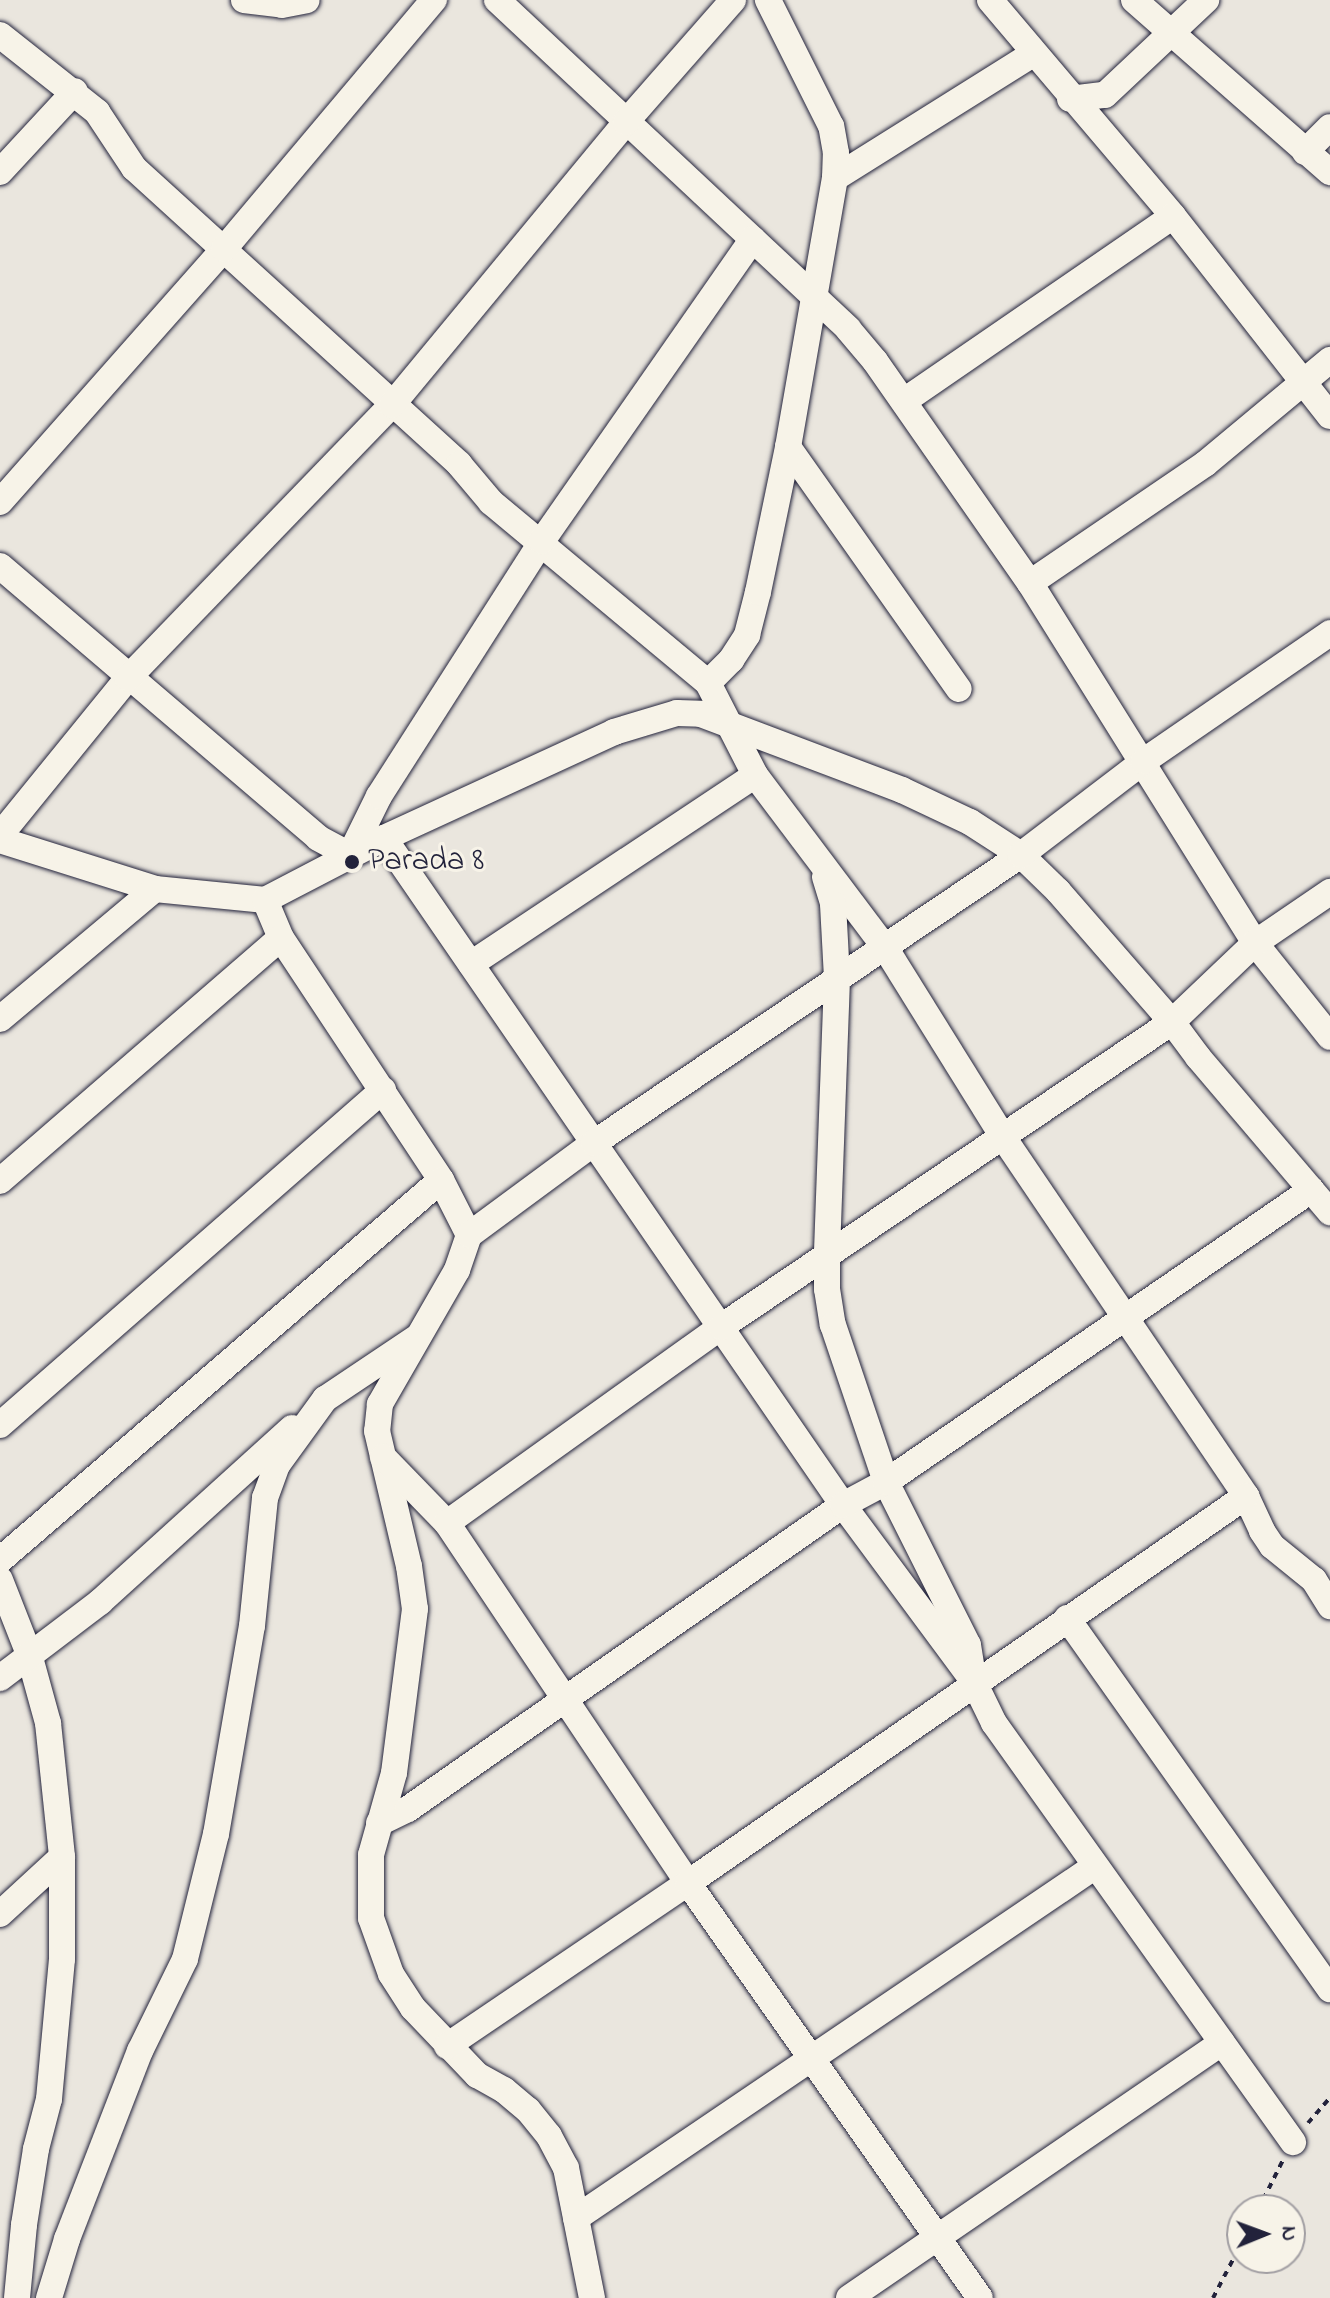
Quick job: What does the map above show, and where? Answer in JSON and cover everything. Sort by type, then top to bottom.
[{"type":"street","points":[[244,0],[282,5],[307,0]]},
{"type":"street","points":[[0,502],[224,249],[434,0]]},
{"type":"street","points":[[497,0],[848,329],[904,401],[1030,583],[1255,943],[1330,1037]]},
{"type":"street","points":[[733,0],[626,122],[392,405],[128,678],[3,826],[56,860],[155,889],[265,900],[384,838],[614,732],[677,713],[701,714],[902,790],[970,822],[1021,855],[1058,891],[1172,1022],[1330,1212]]},
{"type":"street","points":[[708,683],[731,660],[747,635],[788,447],[835,178],[836,153],[831,126],[768,0]]},
{"type":"street","points":[[990,0],[1070,99],[1173,216],[1330,416]]},
{"type":"street","points":[[1134,0],[1330,172]]},
{"type":"street","points":[[1070,99],[1105,95],[1206,0]]},
{"type":"street","points":[[0,35],[75,91],[97,112],[134,168],[459,464],[491,502],[542,541],[708,683],[755,775],[823,870],[886,949],[1003,1137],[1122,1318],[1246,1496],[1272,1546],[1314,1580],[1330,1606]]},
{"type":"street","points":[[835,178],[1033,54]]},
{"type":"street","points":[[0,172],[75,91]]},
{"type":"street","points":[[1305,152],[1330,127]]},
{"type":"street","points":[[904,401],[1173,216]]},
{"type":"street","points":[[350,855],[379,796],[542,541],[753,239]]},
{"type":"street","points":[[1030,583],[1205,464],[1330,360]]},
{"type":"street","points":[[788,447],[959,689]]},
{"type":"street","points":[[0,566],[318,838],[350,855]]},
{"type":"street","points":[[592,2298],[566,2168],[549,2136],[528,2110],[504,2090],[477,2075],[413,2008],[378,1942],[369,1891],[371,1855],[394,1773],[415,1609],[409,1566],[377,1431],[380,1404],[457,1270],[469,1235],[594,1143],[886,949],[1021,855],[1144,761],[1330,633]]},
{"type":"street","points":[[471,964],[755,775]]},
{"type":"street","points":[[384,838],[843,1505],[974,1682],[994,1723],[1094,1867],[1293,2142]]},
{"type":"street","points":[[823,870],[833,904],[837,979],[827,1257],[827,1289],[833,1325],[886,1482],[968,1645],[974,1682]]},
{"type":"street","points":[[0,1019],[155,889]]},
{"type":"street","points":[[447,1523],[721,1327],[1172,1022],[1255,943],[1330,892]]},
{"type":"street","points":[[265,900],[281,938],[441,1180],[469,1235]]},
{"type":"street","points":[[0,1181],[281,938]]},
{"type":"street","points":[[0,1425],[383,1090]]},
{"type":"street","points":[[0,1560],[441,1180]]},
{"type":"street","points":[[379,1823],[408,1809],[843,1505],[886,1482],[1311,1190]]},
{"type":"street","points":[[0,1678],[100,1602],[325,1399],[417,1337]]},
{"type":"street","points":[[49,2298],[67,2239],[134,2065],[185,1959],[216,1834],[252,1626],[265,1498],[277,1465],[325,1399]]},
{"type":"street","points":[[382,1457],[447,1523],[688,1883],[980,2298]]},
{"type":"street","points":[[447,2046],[1246,1496]]},
{"type":"street","points":[[0,1580],[29,1654],[48,1723],[62,1857],[62,1959],[49,2099],[36,2149],[17,2298]]},
{"type":"street","points":[[1067,1618],[1330,1989]]},
{"type":"street","points":[[0,1914],[62,1857]]},
{"type":"street","points":[[576,2218],[1094,1867]]},
{"type":"street","points":[[849,2298],[1222,2043]]},
{"type":"path","points":[[1213,2298],[1226,2273]]},
{"type":"place","name":"Parada 8","points":[[352,862]]}]
